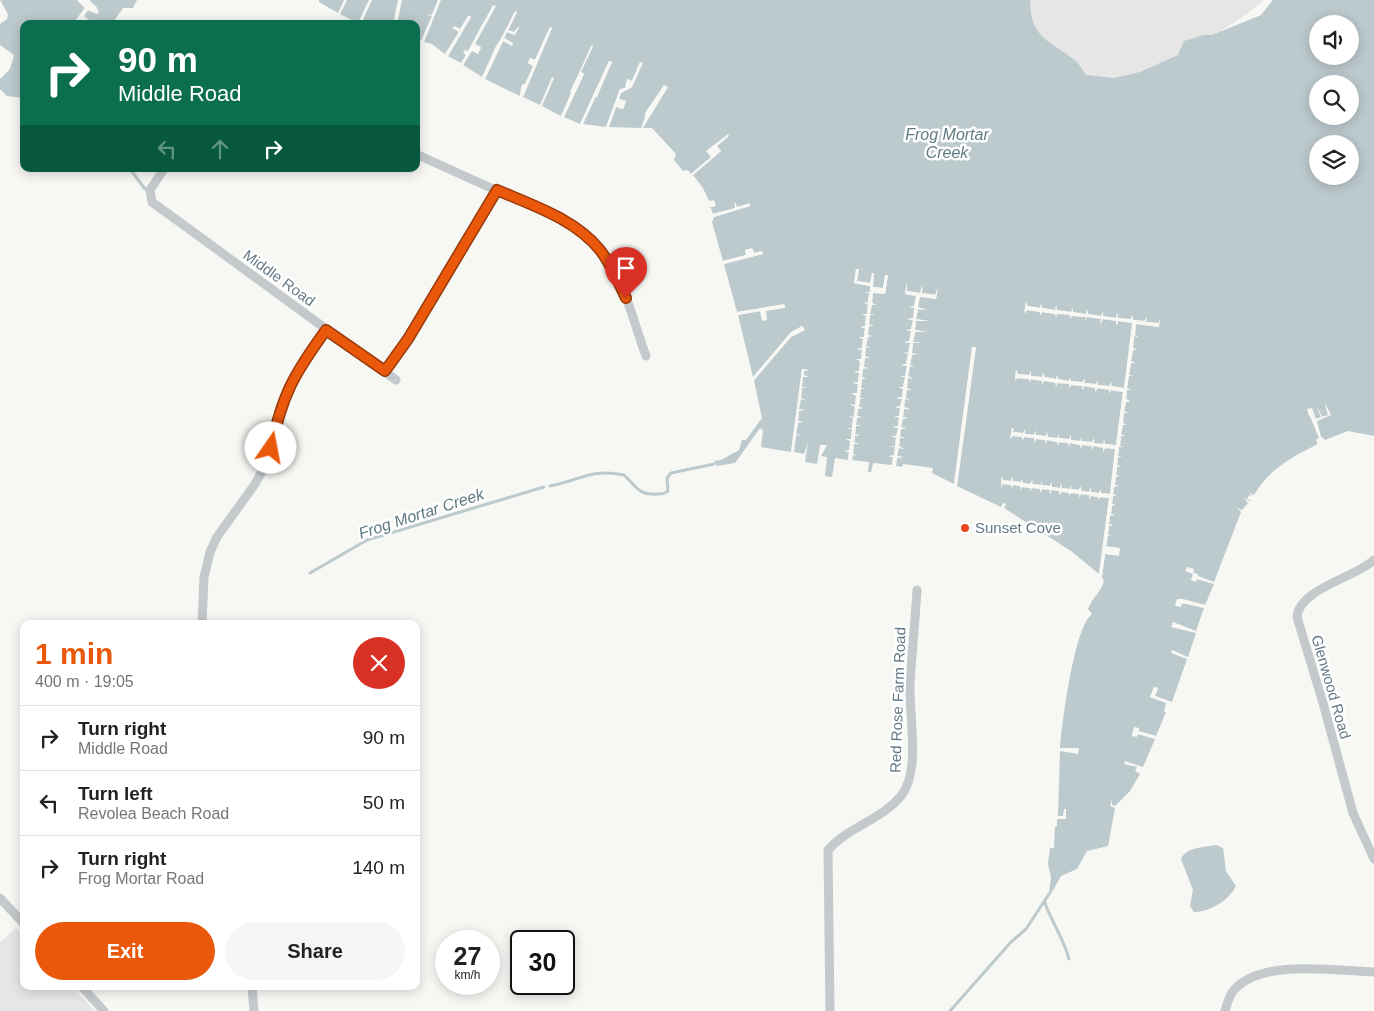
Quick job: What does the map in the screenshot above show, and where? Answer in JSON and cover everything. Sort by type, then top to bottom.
[{"type":"street","points":[[420,156],[564,221],[599,248],[620,286],[646,356]]},
{"type":"street","name":"Middle Road","points":[[161,172],[155,179],[150,194],[152,202],[396,380]]},
{"type":"street","points":[[385,371],[408,339],[497,190]]},
{"type":"street","points":[[202,620],[204,577],[210,552],[217,537],[255,484],[265,466],[289,386],[326,330]]},
{"type":"street","name":"Glenwood Road","points":[[1374,560],[1350,576],[1307,597],[1300,605],[1297,616],[1324,703],[1352,813],[1374,859]]},
{"type":"street","name":"Red Rose Farm Road","points":[[830,1011],[828,850],[837,840],[888,808],[903,793],[909,781],[912,766],[910,686],[917,590]]},
{"type":"street","points":[[0,898],[20,920]]},
{"type":"street","points":[[1225,1011],[1233,990],[1247,979],[1262,972],[1294,969],[1374,972]]},
{"type":"street","points":[[85,990],[104,1011]]},
{"type":"street","points":[[252,990],[254,1011]]},
{"type":"shaded area","points":[[1018,0],[1264,0],[1247,14],[1162,69],[1104,84],[1073,74],[1038,42]]},
{"type":"shaded area","points":[[16,928],[20,932],[20,990],[76,990],[95,1011],[0,1011],[0,942]]},
{"type":"water","points":[[0,0],[77,0],[85,8],[76,20],[20,20],[20,98],[7,96],[0,89],[0,79],[10,69],[14,55],[0,45],[0,24],[7,19],[8,14]]},
{"type":"water","points":[[90,0],[137,0],[133,8],[123,8],[115,20],[88,20],[83,16],[88,10],[98,12]]},
{"type":"water","points":[[319,0],[344,0],[338,13],[319,2]]},
{"type":"water","points":[[347,0],[369,0],[359,20],[352,20],[340,14]]},
{"type":"water","points":[[372,0],[398,0],[394,20],[363,20]]},
{"type":"water","points":[[402,0],[438,0],[432,15],[427,14],[432,16],[421,41],[420,20],[398,20]]},
{"type":"water","name":"Frog Mortar Creek","points":[[440,0],[1030,0],[1034,24],[1044,38],[1077,62],[1086,75],[1114,78],[1140,72],[1178,55],[1184,41],[1204,35],[1212,35],[1261,15],[1273,0],[1374,0],[1374,436],[1348,431],[1325,440],[1321,437],[1316,422],[1327,415],[1322,417],[1317,407],[1321,417],[1315,420],[1307,409],[1319,438],[1316,440],[1318,444],[1290,459],[1274,471],[1266,478],[1254,495],[1248,492],[1254,497],[1250,495],[1247,498],[1252,502],[1244,498],[1248,503],[1242,510],[1237,508],[1241,512],[1214,582],[1198,576],[1187,567],[1193,574],[1191,580],[1197,579],[1214,584],[1205,605],[1178,599],[1176,605],[1187,603],[1204,608],[1196,631],[1173,622],[1171,627],[1196,633],[1188,657],[1172,650],[1171,653],[1187,659],[1172,702],[1155,696],[1158,688],[1154,687],[1150,697],[1167,703],[1164,711],[1166,712],[1156,736],[1138,731],[1134,727],[1132,735],[1138,734],[1155,739],[1143,767],[1125,761],[1124,764],[1137,767],[1135,771],[1140,774],[1130,791],[1115,806],[1112,805],[1112,800],[1110,806],[1115,808],[1108,846],[1087,851],[1077,869],[1061,876],[1051,894],[1049,893],[1051,877],[1048,864],[1050,848],[1054,848],[1057,819],[1066,819],[1066,809],[1064,809],[1063,816],[1058,816],[1060,751],[1078,754],[1079,748],[1060,748],[1074,656],[1086,623],[1092,614],[1088,609],[1104,581],[1102,577],[1105,554],[1119,555],[1119,548],[1106,547],[1108,535],[1111,536],[1108,534],[1109,526],[1113,526],[1109,524],[1110,515],[1115,515],[1111,514],[1112,506],[1116,505],[1112,505],[1113,496],[1117,495],[1113,495],[1114,486],[1118,485],[1114,485],[1116,477],[1119,475],[1116,475],[1117,467],[1120,466],[1117,466],[1118,457],[1122,457],[1118,456],[1119,447],[1123,447],[1120,446],[1121,436],[1125,436],[1121,435],[1123,424],[1126,425],[1123,423],[1124,412],[1128,413],[1124,411],[1126,401],[1130,401],[1126,399],[1127,390],[1131,390],[1127,388],[1129,376],[1133,375],[1129,375],[1131,363],[1135,363],[1131,361],[1133,350],[1136,350],[1133,348],[1134,336],[1138,337],[1135,335],[1136,324],[1159,327],[1158,323],[1146,322],[1146,317],[1145,321],[1133,320],[1133,315],[1131,319],[1118,318],[1117,313],[1116,318],[1103,316],[1103,311],[1101,316],[1088,314],[1087,310],[1086,314],[1072,312],[1073,308],[1071,312],[1057,310],[1057,305],[1056,310],[1042,308],[1041,304],[1041,308],[1027,306],[1026,302],[1025,314],[1027,310],[1040,312],[1041,315],[1042,312],[1055,314],[1056,317],[1057,313],[1071,315],[1070,319],[1072,316],[1086,317],[1085,321],[1087,317],[1101,319],[1101,324],[1103,319],[1116,321],[1117,325],[1118,321],[1133,323],[1124,388],[1111,386],[1112,382],[1109,386],[1098,385],[1098,381],[1096,384],[1084,383],[1085,379],[1083,382],[1071,381],[1070,378],[1069,381],[1058,379],[1057,375],[1056,379],[1044,377],[1043,373],[1043,377],[1031,376],[1031,371],[1029,375],[1018,374],[1016,370],[1015,381],[1017,378],[1029,379],[1029,382],[1030,379],[1042,381],[1042,385],[1044,381],[1056,383],[1056,387],[1057,383],[1069,384],[1069,388],[1071,385],[1082,386],[1083,390],[1084,386],[1096,388],[1095,392],[1097,388],[1109,390],[1109,394],[1110,390],[1123,392],[1116,445],[1105,444],[1104,440],[1104,444],[1094,443],[1094,438],[1092,442],[1082,441],[1082,437],[1081,441],[1071,440],[1071,435],[1069,439],[1059,438],[1059,434],[1058,438],[1047,437],[1047,432],[1046,436],[1036,435],[1036,431],[1035,435],[1024,434],[1025,429],[1023,433],[1013,432],[1012,428],[1011,439],[1012,436],[1022,437],[1022,441],[1024,437],[1034,438],[1034,442],[1035,439],[1045,440],[1045,444],[1047,440],[1057,442],[1058,445],[1058,442],[1069,443],[1068,447],[1070,443],[1080,445],[1080,448],[1081,445],[1092,446],[1093,450],[1093,446],[1103,448],[1103,452],[1105,448],[1115,449],[1110,494],[1100,493],[1101,489],[1099,493],[1091,492],[1091,487],[1089,492],[1081,491],[1081,486],[1080,490],[1071,489],[1071,485],[1070,489],[1061,488],[1061,483],[1060,488],[1052,487],[1052,482],[1050,486],[1042,485],[1042,481],[1041,485],[1032,484],[1032,479],[1031,484],[1022,483],[1022,479],[1021,482],[1013,481],[1012,477],[1011,481],[1003,480],[1002,476],[1001,488],[1003,484],[1011,485],[1011,489],[1012,485],[1021,486],[1021,490],[1022,487],[1030,488],[1030,491],[1032,488],[1040,489],[1040,493],[1042,489],[1050,490],[1050,494],[1052,490],[1060,491],[1059,495],[1061,491],[1070,493],[1069,496],[1071,493],[1080,494],[1079,497],[1081,494],[1089,495],[1089,499],[1091,496],[1099,497],[1099,500],[1100,497],[1109,498],[1099,574],[1071,551],[1004,508],[1006,504],[1003,503],[1001,507],[957,486],[976,347],[972,347],[954,484],[932,473],[933,468],[903,464],[902,467],[896,466],[897,458],[903,457],[897,456],[898,448],[904,449],[899,446],[900,438],[905,438],[900,437],[901,428],[906,429],[901,427],[903,418],[908,418],[903,417],[904,409],[910,409],[904,407],[905,399],[910,400],[905,398],[907,389],[912,390],[907,388],[908,378],[913,379],[908,377],[910,366],[915,367],[910,365],[912,354],[917,355],[912,353],[913,343],[922,343],[913,342],[915,332],[927,332],[915,330],[916,320],[929,321],[916,319],[918,309],[927,310],[918,307],[920,296],[936,299],[938,287],[936,295],[922,293],[923,285],[921,293],[907,291],[907,283],[905,294],[916,296],[914,307],[909,307],[915,308],[913,318],[907,319],[913,320],[911,330],[906,330],[911,331],[909,341],[904,342],[910,343],[908,353],[903,352],[908,354],[906,364],[901,365],[907,366],[905,376],[900,377],[905,377],[903,387],[898,387],[903,389],[902,397],[896,398],[902,399],[900,407],[895,407],[900,408],[899,417],[894,416],[899,418],[898,426],[893,427],[898,428],[897,436],[892,436],[896,437],[895,446],[890,446],[895,447],[894,456],[888,456],[893,457],[892,465],[873,463],[871,472],[868,472],[869,462],[852,460],[853,455],[857,455],[853,454],[854,444],[859,444],[854,443],[855,436],[859,435],[855,435],[856,426],[860,426],[856,425],[857,417],[862,417],[857,416],[858,409],[863,408],[859,407],[860,399],[864,399],[860,398],[861,389],[865,389],[861,388],[862,378],[867,379],[862,377],[863,368],[868,368],[863,367],[865,357],[869,358],[865,356],[866,347],[871,348],[866,346],[868,336],[872,336],[867,335],[869,326],[874,326],[869,325],[870,315],[875,315],[870,314],[872,304],[876,305],[872,303],[873,292],[885,294],[888,275],[885,275],[883,288],[873,287],[870,283],[857,281],[859,270],[856,269],[854,283],[870,286],[870,292],[864,293],[869,293],[868,303],[863,302],[868,304],[867,315],[862,314],[866,316],[865,326],[860,327],[865,328],[864,337],[859,337],[863,339],[862,348],[857,350],[862,350],[861,360],[856,359],[860,361],[859,371],[854,372],[859,373],[858,382],[853,383],[858,384],[857,394],[852,395],[856,395],[855,405],[850,404],[855,406],[854,417],[849,416],[853,418],[852,428],[847,429],[852,429],[851,439],[846,439],[851,441],[849,451],[845,452],[849,452],[848,460],[835,458],[832,477],[825,476],[827,457],[821,456],[827,445],[820,445],[817,464],[805,462],[808,442],[804,454],[794,452],[796,435],[801,435],[796,434],[798,423],[802,422],[798,422],[799,410],[805,410],[799,409],[801,399],[806,400],[801,398],[802,388],[807,388],[802,387],[803,376],[804,371],[809,370],[802,369],[791,452],[761,447],[763,430],[760,428],[735,463],[717,466],[714,461],[721,460],[739,450],[742,440],[746,440],[762,418],[754,380],[791,337],[805,330],[802,326],[788,336],[753,377],[738,315],[761,311],[762,320],[766,320],[765,311],[785,308],[784,305],[737,312],[724,264],[762,254],[762,251],[754,253],[753,249],[745,250],[746,255],[723,261],[712,222],[714,217],[750,206],[750,204],[737,207],[735,202],[735,208],[713,214],[711,208],[708,208],[716,206],[714,200],[709,201],[703,188],[693,175],[721,151],[717,146],[729,136],[707,151],[711,157],[691,174],[688,170],[683,171],[674,160],[676,154],[652,128],[643,128],[668,87],[648,109],[641,128],[609,127],[616,107],[623,109],[626,101],[619,99],[621,93],[632,87],[640,62],[632,81],[627,79],[626,88],[620,89],[606,127],[583,124],[612,62],[609,61],[580,124],[564,117],[584,74],[581,72],[593,46],[591,46],[561,116],[542,106],[554,78],[552,77],[540,105],[523,97],[552,28],[550,27],[535,60],[530,58],[528,63],[533,66],[525,85],[523,84],[520,96],[485,79],[503,41],[513,44],[504,39],[507,32],[515,35],[519,26],[514,32],[508,30],[517,13],[496,46],[482,77],[463,65],[472,50],[478,54],[481,48],[475,44],[495,6],[482,25],[468,52],[465,50],[466,55],[461,63],[448,56],[471,17],[468,16],[460,29],[454,26],[453,28],[459,32],[445,54],[432,44],[424,42]]},
{"type":"water","points":[[1216,845],[1223,848],[1226,871],[1236,886],[1229,896],[1218,904],[1206,910],[1194,912],[1190,906],[1193,890],[1181,859],[1183,855],[1191,850]]},
{"type":"pier","points":[[77,0],[96,11],[87,0],[96,6],[99,12],[97,14],[88,10],[84,16],[89,20],[82,18],[76,20],[85,8]]},
{"type":"pier","points":[[438,0],[441,0],[424,42],[421,41],[432,16],[426,14],[432,15]]},
{"type":"pier","points":[[493,5],[496,6],[475,44],[481,47],[478,54],[472,51],[463,65],[461,63],[466,55],[463,53],[465,50],[468,51]]},
{"type":"pier","points":[[515,11],[517,12],[508,30],[514,32],[520,26],[515,35],[507,32],[504,38],[513,43],[512,46],[503,41],[485,79],[482,77]]},
{"type":"pier","points":[[469,15],[471,17],[448,56],[445,54],[459,32],[453,28],[454,26],[460,29]]},
{"type":"pier","points":[[550,27],[552,28],[523,97],[520,96],[521,87],[525,84],[533,66],[528,63],[530,58],[535,60]]},
{"type":"pier","points":[[592,45],[581,72],[584,74],[564,117],[561,116],[572,93],[570,92]]},
{"type":"pier","points":[[609,61],[612,62],[597,97],[595,97],[583,124],[580,124]]},
{"type":"pier","points":[[640,62],[643,63],[632,87],[621,93],[619,99],[626,101],[623,109],[616,107],[609,127],[606,127],[620,89],[625,88],[627,79],[632,81]]},
{"type":"pier","points":[[664,85],[668,87],[641,128],[645,121],[645,113]]},
{"type":"pier","points":[[728,134],[729,136],[717,146],[721,151],[693,175],[691,174],[711,157],[706,151]]},
{"type":"pier","points":[[734,202],[737,207],[750,203],[750,206],[714,217],[713,214],[735,208]]},
{"type":"pier","points":[[752,248],[754,253],[762,251],[763,254],[724,264],[723,261],[746,255],[745,250]]},
{"type":"pier","points":[[856,269],[859,269],[857,281],[870,283],[872,273],[874,273],[873,287],[883,288],[885,275],[888,275],[885,294],[873,293],[872,303],[876,305],[872,305],[870,314],[875,314],[870,315],[869,324],[874,326],[869,326],[868,335],[872,336],[868,337],[866,346],[871,348],[866,347],[865,356],[870,358],[865,358],[864,367],[868,368],[863,369],[862,377],[866,379],[862,379],[861,388],[866,389],[861,389],[860,398],[864,399],[860,399],[859,407],[863,408],[858,409],[857,416],[862,417],[857,418],[856,425],[861,426],[856,426],[855,434],[860,435],[855,436],[854,442],[859,444],[854,444],[853,454],[857,456],[853,455],[852,460],[848,460],[849,452],[844,451],[849,450],[850,441],[846,439],[851,439],[852,429],[847,429],[852,428],[853,418],[849,416],[854,417],[855,407],[850,404],[855,405],[856,396],[851,393],[857,393],[858,384],[853,383],[858,382],[859,373],[854,372],[859,371],[860,361],[856,359],[861,359],[862,350],[857,349],[862,348],[863,339],[859,337],[864,337],[865,328],[860,327],[865,326],[866,316],[862,314],[867,314],[868,305],[863,302],[868,303],[869,293],[864,292],[870,292],[870,286],[854,283]]},
{"type":"pier","points":[[907,282],[907,291],[920,293],[922,285],[922,293],[935,295],[938,287],[936,299],[920,297],[918,307],[927,310],[918,309],[916,319],[929,321],[916,321],[915,330],[927,332],[915,332],[913,342],[922,343],[913,343],[912,353],[917,354],[912,355],[910,365],[915,367],[910,366],[908,376],[914,379],[908,378],[907,388],[912,390],[907,390],[906,398],[911,400],[905,399],[904,407],[910,410],[904,409],[903,417],[908,418],[903,419],[901,427],[907,429],[901,429],[900,436],[905,438],[900,438],[899,446],[904,449],[899,448],[897,456],[903,457],[897,458],[896,466],[892,465],[893,457],[888,456],[894,455],[895,447],[889,446],[895,446],[896,438],[891,436],[896,436],[898,428],[892,427],[898,426],[899,418],[894,416],[899,416],[900,408],[895,407],[900,406],[902,399],[896,398],[902,397],[903,389],[898,387],[903,387],[905,377],[900,377],[905,376],[907,366],[901,365],[906,364],[908,354],[903,352],[908,353],[910,343],[904,342],[910,341],[911,331],[906,330],[911,329],[913,320],[907,319],[913,318],[914,308],[909,307],[914,306],[916,296],[905,294]]},
{"type":"pier","points":[[1026,302],[1028,306],[1040,308],[1041,303],[1042,308],[1055,310],[1056,305],[1057,310],[1071,312],[1073,308],[1073,312],[1086,314],[1087,309],[1088,314],[1101,316],[1103,311],[1103,316],[1116,318],[1117,313],[1118,318],[1131,319],[1132,315],[1133,320],[1144,321],[1147,317],[1146,322],[1158,323],[1160,319],[1159,327],[1136,324],[1135,335],[1138,337],[1134,336],[1133,348],[1137,350],[1133,350],[1131,361],[1135,363],[1131,363],[1129,375],[1133,376],[1129,376],[1127,388],[1131,390],[1127,390],[1126,399],[1130,402],[1126,402],[1124,411],[1128,413],[1124,413],[1123,423],[1127,425],[1123,425],[1121,434],[1125,436],[1121,436],[1120,446],[1123,447],[1119,447],[1118,456],[1122,457],[1118,457],[1117,465],[1121,466],[1117,467],[1116,475],[1120,475],[1116,477],[1115,485],[1119,486],[1114,487],[1113,494],[1117,495],[1113,496],[1112,504],[1116,505],[1112,506],[1111,514],[1115,515],[1110,516],[1109,524],[1113,525],[1109,526],[1108,534],[1112,536],[1108,535],[1106,546],[1120,548],[1119,556],[1105,554],[1101,584],[1100,576],[1095,574],[1099,574],[1109,498],[1100,497],[1098,500],[1098,497],[1091,496],[1089,499],[1089,495],[1081,494],[1079,498],[1079,494],[1071,493],[1069,496],[1069,493],[1062,492],[1059,495],[1059,491],[1052,490],[1049,494],[1050,490],[1042,489],[1040,493],[1040,489],[1032,488],[1030,491],[1030,488],[1022,487],[1021,490],[1020,486],[1013,485],[1012,489],[1011,485],[1003,484],[1001,487],[1002,476],[1003,480],[1011,481],[1012,477],[1013,481],[1021,482],[1022,479],[1023,483],[1030,484],[1033,479],[1032,484],[1041,485],[1041,481],[1042,485],[1050,486],[1052,482],[1052,487],[1060,488],[1061,483],[1062,488],[1070,489],[1072,485],[1071,489],[1079,490],[1080,486],[1082,491],[1089,492],[1091,487],[1091,492],[1099,493],[1101,489],[1101,493],[1110,494],[1115,449],[1105,448],[1103,452],[1103,447],[1093,446],[1093,450],[1091,446],[1082,445],[1081,449],[1080,445],[1070,443],[1069,447],[1068,443],[1059,442],[1058,446],[1057,442],[1047,440],[1045,444],[1045,440],[1036,439],[1035,443],[1034,438],[1024,437],[1022,441],[1022,437],[1013,436],[1010,439],[1012,428],[1014,428],[1013,432],[1023,433],[1025,429],[1025,434],[1034,435],[1036,430],[1036,435],[1046,436],[1047,432],[1048,437],[1057,438],[1059,434],[1059,438],[1069,439],[1071,435],[1071,440],[1080,441],[1082,437],[1082,441],[1092,442],[1094,438],[1094,443],[1103,444],[1104,439],[1105,444],[1116,445],[1123,392],[1111,390],[1109,394],[1109,390],[1098,388],[1095,392],[1095,388],[1084,386],[1082,390],[1082,386],[1071,385],[1070,388],[1069,384],[1057,383],[1056,387],[1055,382],[1044,381],[1042,385],[1042,381],[1031,379],[1029,383],[1029,379],[1017,378],[1015,381],[1016,369],[1018,374],[1029,375],[1031,371],[1031,376],[1042,377],[1043,373],[1045,377],[1056,379],[1057,375],[1058,379],[1069,381],[1070,378],[1071,381],[1082,382],[1085,378],[1084,383],[1096,384],[1098,380],[1098,385],[1109,386],[1112,382],[1111,386],[1124,388],[1132,323],[1118,321],[1117,326],[1116,321],[1103,319],[1100,324],[1101,319],[1087,317],[1085,321],[1086,317],[1072,316],[1070,319],[1070,315],[1057,314],[1056,317],[1055,314],[1042,312],[1041,316],[1040,312],[1027,310],[1024,313]]},
{"type":"pier","points":[[784,304],[785,307],[766,311],[767,320],[762,321],[760,311],[738,315],[737,312]]},
{"type":"pier","points":[[802,326],[805,330],[791,337],[754,380],[753,377],[791,332]]},
{"type":"pier","points":[[972,347],[976,347],[957,486],[954,484]]},
{"type":"pier","points":[[802,369],[809,370],[804,371],[804,375],[809,377],[803,377],[802,387],[807,388],[802,388],[801,398],[806,400],[800,399],[799,409],[805,410],[799,411],[798,421],[803,422],[798,423],[796,434],[801,436],[796,435],[794,452],[791,452]]},
{"type":"pier","points":[[1325,403],[1331,415],[1317,421],[1321,437],[1325,440],[1320,440],[1318,444],[1316,440],[1319,438],[1312,416],[1309,416],[1307,409],[1312,408],[1316,419],[1321,417],[1317,406],[1322,417],[1328,415]]},
{"type":"pier","points":[[1187,567],[1194,569],[1193,573],[1198,574],[1198,577],[1214,582],[1214,584],[1197,579],[1196,582],[1191,580],[1193,574],[1185,571]]},
{"type":"pier","points":[[1177,599],[1205,605],[1204,608],[1182,603],[1181,607],[1175,606]]},
{"type":"pier","points":[[1154,687],[1158,688],[1155,696],[1172,702],[1166,712],[1164,711],[1166,703],[1150,697]]},
{"type":"pier","points":[[1134,727],[1139,728],[1139,731],[1156,736],[1155,739],[1138,734],[1137,737],[1132,736]]},
{"type":"waterway","points":[[132,172],[145,189]]},
{"type":"waterway","name":"Frog Mortar Creek","points":[[550,486],[594,474],[612,473],[624,475],[642,492],[662,494],[668,491],[667,478],[671,473],[714,464]]},
{"type":"waterway","name":"Frog Mortar Creek","points":[[310,573],[367,540],[544,487]]},
{"type":"waterway","points":[[950,1011],[1011,942],[1026,929],[1049,894]]},
{"type":"waterway","points":[[1045,903],[1069,959]]},
{"type":"place","name":"Sunset Cove","points":[[965,528]]},
{"type":"route","points":[[271,448],[283,399],[289,386],[296,372],[326,330],[385,371],[408,339],[497,190],[564,221],[599,248],[626,298]]}]
